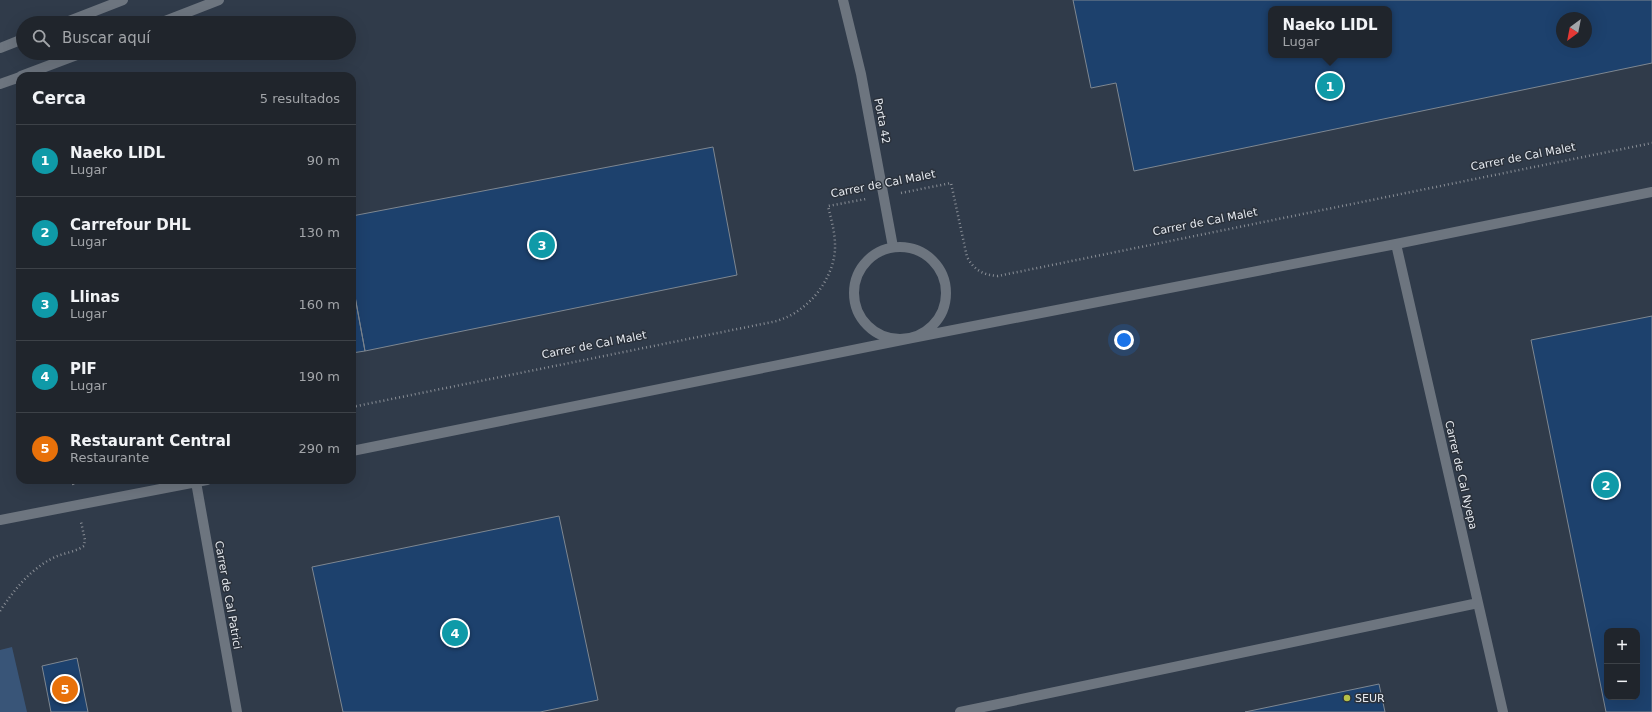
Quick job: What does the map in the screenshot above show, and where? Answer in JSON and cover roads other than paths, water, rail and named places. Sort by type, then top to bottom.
[{"type":"street","points":[[82,16],[122,0]]},
{"type":"street","points":[[178,16],[219,0]]},
{"type":"street","name":"Porta 42","points":[[843,0],[861,74],[893,247]]},
{"type":"street","points":[[0,48],[16,42]]},
{"type":"street","points":[[32,72],[63,60]]},
{"type":"street","points":[[0,84],[16,78]]},
{"type":"street","points":[[356,450],[912,338],[1396,244],[1652,192]]},
{"type":"street","name":"Carrer de Cal Nyepa","points":[[1396,244],[1503,712]]},
{"type":"street","points":[[893,247],[908,247],[923,252],[935,262],[943,276],[946,291],[944,306],[937,320],[926,331],[912,338],[897,339],[882,336],[869,328],[860,316],[854,302],[854,287],[858,272],[867,260],[879,251],[893,247]]},
{"type":"street","points":[[0,520],[186,484]]},
{"type":"street","name":"Carrer de Cal Patrici","points":[[196,484],[237,712]]},
{"type":"street","points":[[960,712],[1478,603]]},
{"type":"place","name":"Naeko LIDL","points":[[1330,86]]},
{"type":"place","name":"Llinas","points":[[542,245]]},
{"type":"place","name":"Carrefour DHL","points":[[1606,485]]},
{"type":"place","name":"PIF","points":[[455,633]]},
{"type":"place","name":"Restaurant Central","points":[[65,689]]},
{"type":"place","name":"SEUR","points":[[1347,698]]}]
